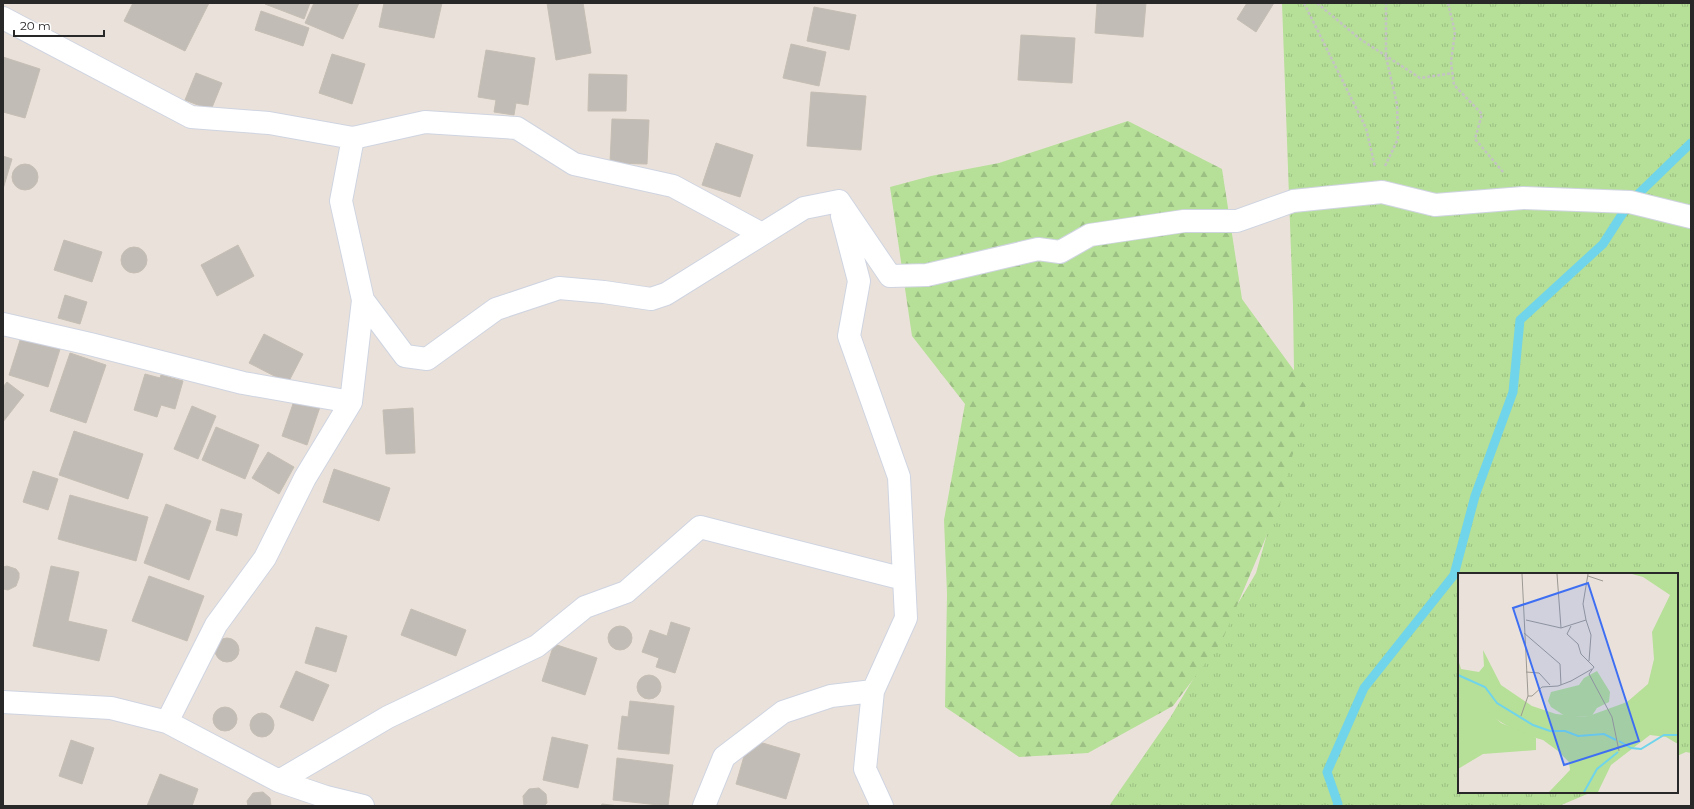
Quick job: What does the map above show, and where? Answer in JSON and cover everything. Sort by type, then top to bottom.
[{"type":"street","points":[[3,18],[191,117],[269,123],[353,138],[425,122],[517,128],[574,164],[673,186],[762,234]]},
{"type":"street","points":[[167,722],[216,625],[265,558],[305,478],[351,402],[363,300],[340,202],[353,138]]},
{"type":"street","points":[[839,201],[890,276],[927,275],[1038,249],[1060,252],[1090,235],[1184,221],[1237,220],[1293,201],[1382,192],[1435,205],[1523,198],[1630,202],[1691,217]]},
{"type":"street","points":[[363,300],[405,356],[427,358],[496,309],[558,288],[604,292],[651,299],[666,294],[804,208],[839,201]]},
{"type":"street","points":[[839,201],[859,281],[849,336],[899,477],[906,618],[873,691],[865,769],[882,806]]},
{"type":"street","points":[[3,324],[90,344],[243,383],[351,402]]},
{"type":"street","points":[[279,781],[388,717],[537,646],[585,607],[626,592],[700,527],[904,579]]},
{"type":"street","points":[[704,806],[724,757],[783,712],[831,696],[873,691]]},
{"type":"street","points":[[3,702],[111,708],[167,722],[279,781],[326,797],[363,806]]},
{"type":"path","points":[[1304,3],[1366,128],[1382,192]]},
{"type":"path","points":[[1317,3],[1360,39],[1420,78],[1453,73]]},
{"type":"path","points":[[1382,192],[1386,163],[1398,139],[1397,104],[1386,57],[1386,3]]},
{"type":"path","points":[[1448,3],[1455,32],[1451,62],[1454,85],[1482,114],[1475,139],[1523,198]]},
{"type":"green space","points":[[1282,3],[1691,3],[1691,753],[1686,752],[1678,756],[1678,573],[1458,573],[1458,793],[1590,793],[1559,806],[1109,806],[1170,718],[1256,573],[1295,435],[1293,306]]},
{"type":"green space","points":[[1128,121],[1222,169],[1242,299],[1309,391],[1280,504],[1222,641],[1173,706],[1088,753],[1019,757],[945,707],[947,594],[944,520],[965,404],[912,336],[890,187],[931,176],[999,163]]},
{"type":"building","points":[[133,3],[209,3],[185,51],[124,21]]},
{"type":"building","points":[[310,3],[304,19],[265,4]]},
{"type":"building","points":[[314,3],[359,3],[343,39],[305,23]]},
{"type":"building","points":[[384,3],[442,3],[434,38],[379,27]]},
{"type":"building","points":[[547,3],[583,3],[591,53],[556,60]]},
{"type":"building","points":[[1097,3],[1146,3],[1143,37],[1095,33]]},
{"type":"building","points":[[1247,3],[1274,3],[1256,32],[1237,19]]},
{"type":"building","points":[[814,7],[856,15],[849,50],[807,41]]},
{"type":"building","points":[[261,11],[309,28],[303,46],[255,30]]},
{"type":"building","points":[[1021,35],[1075,38],[1072,83],[1018,80]]},
{"type":"building","points":[[791,44],[826,52],[819,86],[783,78]]},
{"type":"building","points":[[486,50],[535,58],[528,105],[516,103],[514,115],[494,112],[496,100],[478,97]]},
{"type":"building","points":[[332,54],[365,64],[352,104],[319,93]]},
{"type":"building","points":[[3,57],[40,69],[25,118],[3,112]]},
{"type":"building","points":[[196,73],[222,83],[211,110],[185,100]]},
{"type":"building","points":[[589,74],[627,75],[626,111],[588,111]]},
{"type":"building","points":[[811,92],[866,96],[861,150],[807,146]]},
{"type":"building","points":[[612,119],[649,120],[647,164],[610,163]]},
{"type":"building","points":[[716,143],[753,155],[740,197],[702,185]]},
{"type":"building","points":[[3,156],[12,159],[3,189]]},
{"type":"building","points":[[25,164],[34,168],[38,177],[34,186],[25,190],[16,186],[12,177],[16,168]]},
{"type":"building","points":[[64,240],[102,252],[92,282],[54,270]]},
{"type":"building","points":[[238,245],[254,276],[217,296],[201,265]]},
{"type":"building","points":[[134,247],[143,251],[147,260],[143,269],[134,273],[125,269],[121,260],[125,251]]},
{"type":"building","points":[[65,295],[87,302],[80,324],[58,318]]},
{"type":"building","points":[[22,334],[61,346],[48,387],[9,375]]},
{"type":"building","points":[[264,334],[303,354],[288,383],[249,363]]},
{"type":"building","points":[[70,353],[106,365],[86,423],[50,411]]},
{"type":"building","points":[[145,374],[160,378],[161,375],[183,381],[175,409],[161,405],[157,417],[134,410]]},
{"type":"building","points":[[7,382],[24,395],[3,422],[3,387]]},
{"type":"building","points":[[295,398],[320,407],[307,445],[282,436]]},
{"type":"building","points":[[192,406],[216,416],[198,459],[174,449]]},
{"type":"building","points":[[413,408],[415,453],[386,454],[383,410]]},
{"type":"building","points":[[216,427],[259,445],[245,479],[202,460]]},
{"type":"building","points":[[74,431],[143,454],[128,499],[59,475]]},
{"type":"building","points":[[268,452],[294,467],[279,494],[252,478]]},
{"type":"building","points":[[334,469],[390,488],[379,521],[323,502]]},
{"type":"building","points":[[33,471],[58,479],[48,510],[23,502]]},
{"type":"building","points":[[70,495],[148,517],[136,561],[58,539]]},
{"type":"building","points":[[166,504],[211,521],[189,580],[144,563]]},
{"type":"building","points":[[221,509],[242,514],[237,536],[216,530]]},
{"type":"building","points":[[7,566],[16,569],[19,573],[16,586],[8,590],[3,589],[3,567]]},
{"type":"building","points":[[51,566],[79,572],[68,621],[107,630],[99,661],[33,646]]},
{"type":"building","points":[[149,576],[204,596],[187,641],[132,621]]},
{"type":"building","points":[[411,609],[466,630],[456,656],[401,635]]},
{"type":"building","points":[[671,622],[690,628],[675,673],[656,667],[659,658],[642,652],[650,630],[667,636]]},
{"type":"building","points":[[620,626],[625,627],[631,633],[631,643],[625,649],[620,650],[615,649],[609,643],[608,638],[609,633],[615,627]]},
{"type":"building","points":[[316,627],[347,636],[336,672],[305,663]]},
{"type":"building","points":[[227,638],[232,639],[238,645],[238,655],[232,661],[227,662],[222,661],[216,655],[215,650],[216,645],[222,639]]},
{"type":"building","points":[[554,644],[597,658],[585,695],[542,681]]},
{"type":"building","points":[[296,671],[329,685],[313,721],[280,707]]},
{"type":"building","points":[[649,675],[654,676],[660,682],[660,692],[654,698],[649,699],[644,698],[638,692],[637,687],[638,682],[644,676]]},
{"type":"building","points":[[630,701],[674,706],[669,754],[618,749],[622,716],[628,717]]},
{"type":"building","points":[[225,707],[233,711],[237,719],[233,727],[225,731],[217,727],[213,719],[217,711]]},
{"type":"building","points":[[262,713],[270,717],[274,725],[270,733],[262,737],[254,733],[250,725],[254,717]]},
{"type":"building","points":[[552,737],[588,745],[578,788],[543,780]]},
{"type":"building","points":[[749,739],[800,754],[786,799],[736,784]]},
{"type":"building","points":[[71,740],[94,748],[82,784],[59,776]]},
{"type":"building","points":[[617,758],[673,765],[668,806],[613,800]]},
{"type":"building","points":[[160,774],[198,789],[192,806],[147,806]]},
{"type":"building","points":[[539,788],[546,794],[547,803],[544,806],[524,806],[523,796],[529,789]]},
{"type":"building","points":[[263,792],[270,798],[271,806],[248,806],[247,801],[253,793]]},
{"type":"building","points":[[602,804],[619,806],[601,806]]},
{"type":"waterway","points":[[1337,806],[1338,804],[1327,772],[1364,688],[1454,575],[1475,496],[1513,392],[1520,320],[1603,244],[1630,202],[1691,143]]}]
